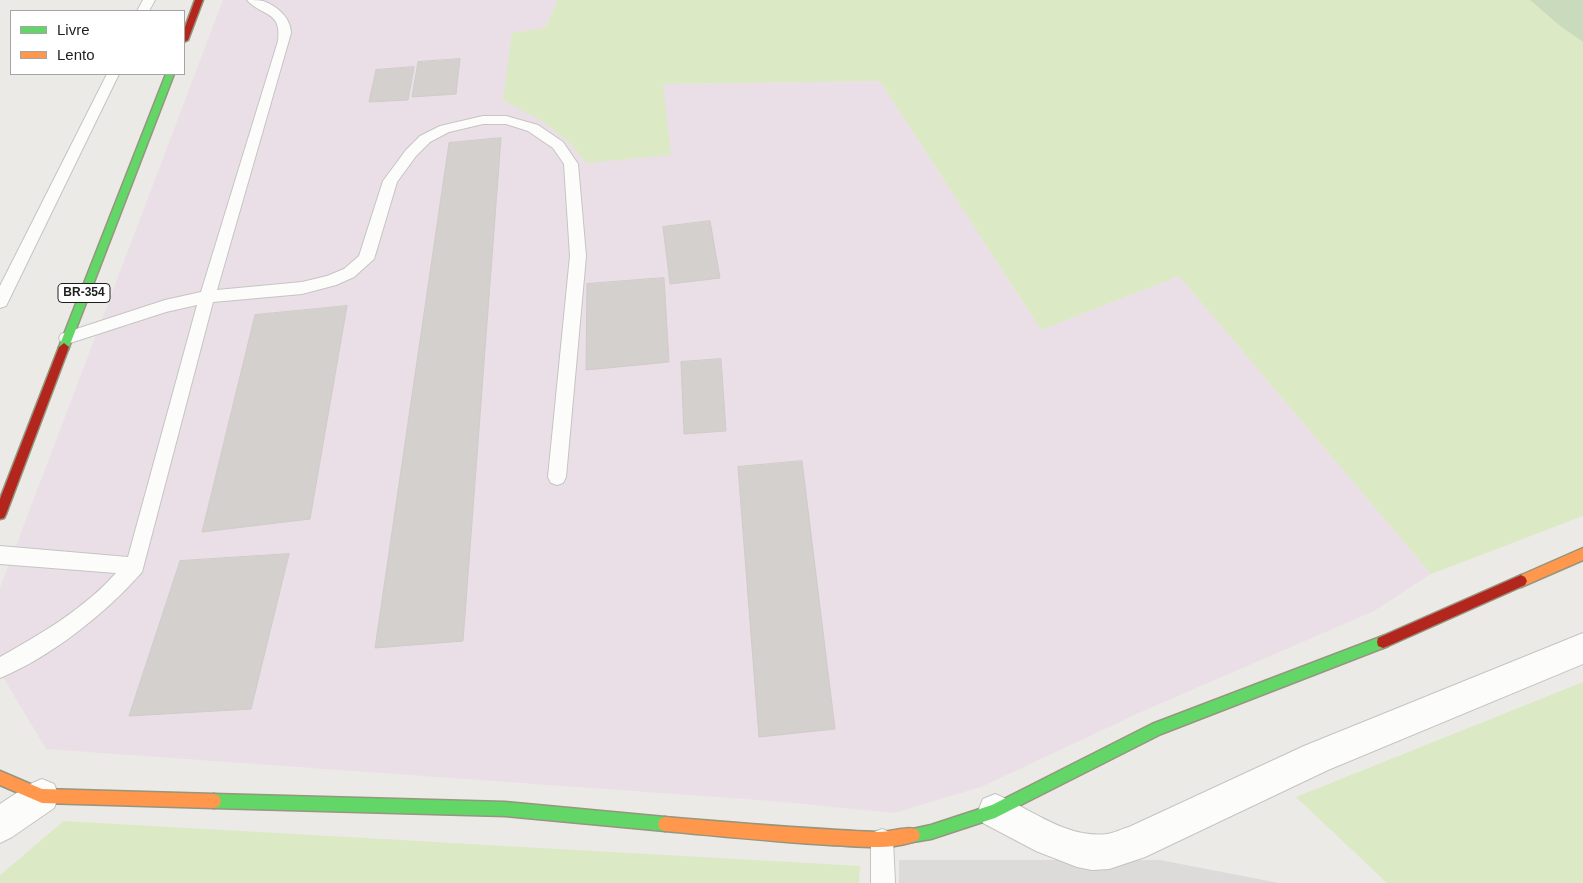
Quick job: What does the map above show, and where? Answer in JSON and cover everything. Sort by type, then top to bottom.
[{"type":"street","points":[[185,37],[199,0]]},
{"type":"street","name":"BR-354","points":[[0,514],[66,338],[170,75]]},
{"type":"street","points":[[0,778],[42,796],[504,809],[784,835],[882,840],[931,832],[995,811],[1158,729],[1400,634],[1583,554]]},
{"type":"street","points":[[995,811],[1047,838],[1080,850],[1106,852],[1132,844],[1316,758],[1583,648]]},
{"type":"street","points":[[0,825],[42,796]]},
{"type":"lane","points":[[0,668],[47,642],[90,612],[110,594],[135,566],[207,298],[280,58],[285,29],[281,19],[266,7],[253,0]]},
{"type":"lane","points":[[0,302],[112,75]]},
{"type":"lane","points":[[66,338],[165,306],[207,298],[302,288],[331,281],[349,273],[360,266],[369,252],[390,181],[411,153],[425,139],[445,129],[483,120],[506,120],[533,128],[558,145],[571,164],[578,256],[557,477]]},
{"type":"lane","points":[[0,555],[135,566]]},
{"type":"lane","points":[[882,840],[883,883]]},
{"type":"shaded area","points":[[223,0],[558,0],[545,28],[542,121],[571,144],[586,163],[663,84],[880,81],[1041,330],[1179,276],[1431,574],[1374,611],[1141,712],[981,787],[894,813],[773,801],[46,749],[0,672],[0,588]],"holes":[[[460,59],[456,94],[412,97],[418,62]],[[414,67],[408,99],[369,102],[376,70]],[[501,138],[463,640],[375,648],[449,143]],[[710,221],[670,284],[663,227]],[[664,278],[669,362],[587,369],[587,284]],[[347,306],[310,519],[202,532],[255,315]],[[721,359],[726,431],[684,434],[681,362]],[[801,461],[835,729],[760,736],[738,467]],[[289,554],[251,709],[129,716],[180,561]]]},
{"type":"shaded area","points":[[899,860],[1160,860],[1279,883],[899,883]]},
{"type":"green space","points":[[558,0],[1530,0],[1560,26],[1583,42],[1583,516],[1431,574],[1179,276],[1041,330],[880,81],[663,84],[671,155],[586,163],[571,144],[542,121],[503,100],[512,33],[545,28]]},
{"type":"green space","points":[[1530,0],[1583,0],[1583,42],[1560,26]]},
{"type":"green space","points":[[1583,682],[1583,883],[1387,883],[1296,797]]},
{"type":"green space","points":[[64,821],[860,866],[859,883],[0,883],[0,875]]},
{"type":"building","points":[[460,59],[456,94],[412,97],[418,62]]},
{"type":"building","points":[[414,67],[408,100],[369,102],[376,70]]},
{"type":"building","points":[[501,138],[463,641],[375,648],[449,143]]},
{"type":"building","points":[[710,221],[720,278],[670,284],[663,227]]},
{"type":"building","points":[[664,278],[669,362],[586,370],[587,284]]},
{"type":"building","points":[[347,306],[310,519],[202,532],[255,315]]},
{"type":"building","points":[[721,359],[726,431],[684,434],[681,362]]},
{"type":"building","points":[[802,461],[835,729],[759,737],[738,467]]},
{"type":"building","points":[[289,554],[251,709],[129,716],[180,561]]},
{"type":"traffic: fast","points":[[64,347],[170,75]]},
{"type":"traffic: fast","points":[[913,835],[931,832],[995,811],[1157,729],[1383,642]]},
{"type":"traffic: fast","points":[[214,801],[505,809],[665,824]]},
{"type":"traffic: slow","points":[[1521,581],[1583,554]]},
{"type":"traffic: slow","points":[[0,778],[42,796],[214,801]]},
{"type":"traffic: slow","points":[[665,824],[784,835],[882,840],[913,835]]},
{"type":"traffic: jam","points":[[185,37],[199,0]]},
{"type":"traffic: jam","points":[[0,514],[64,347]]},
{"type":"traffic: jam","points":[[1383,642],[1521,581]]}]
